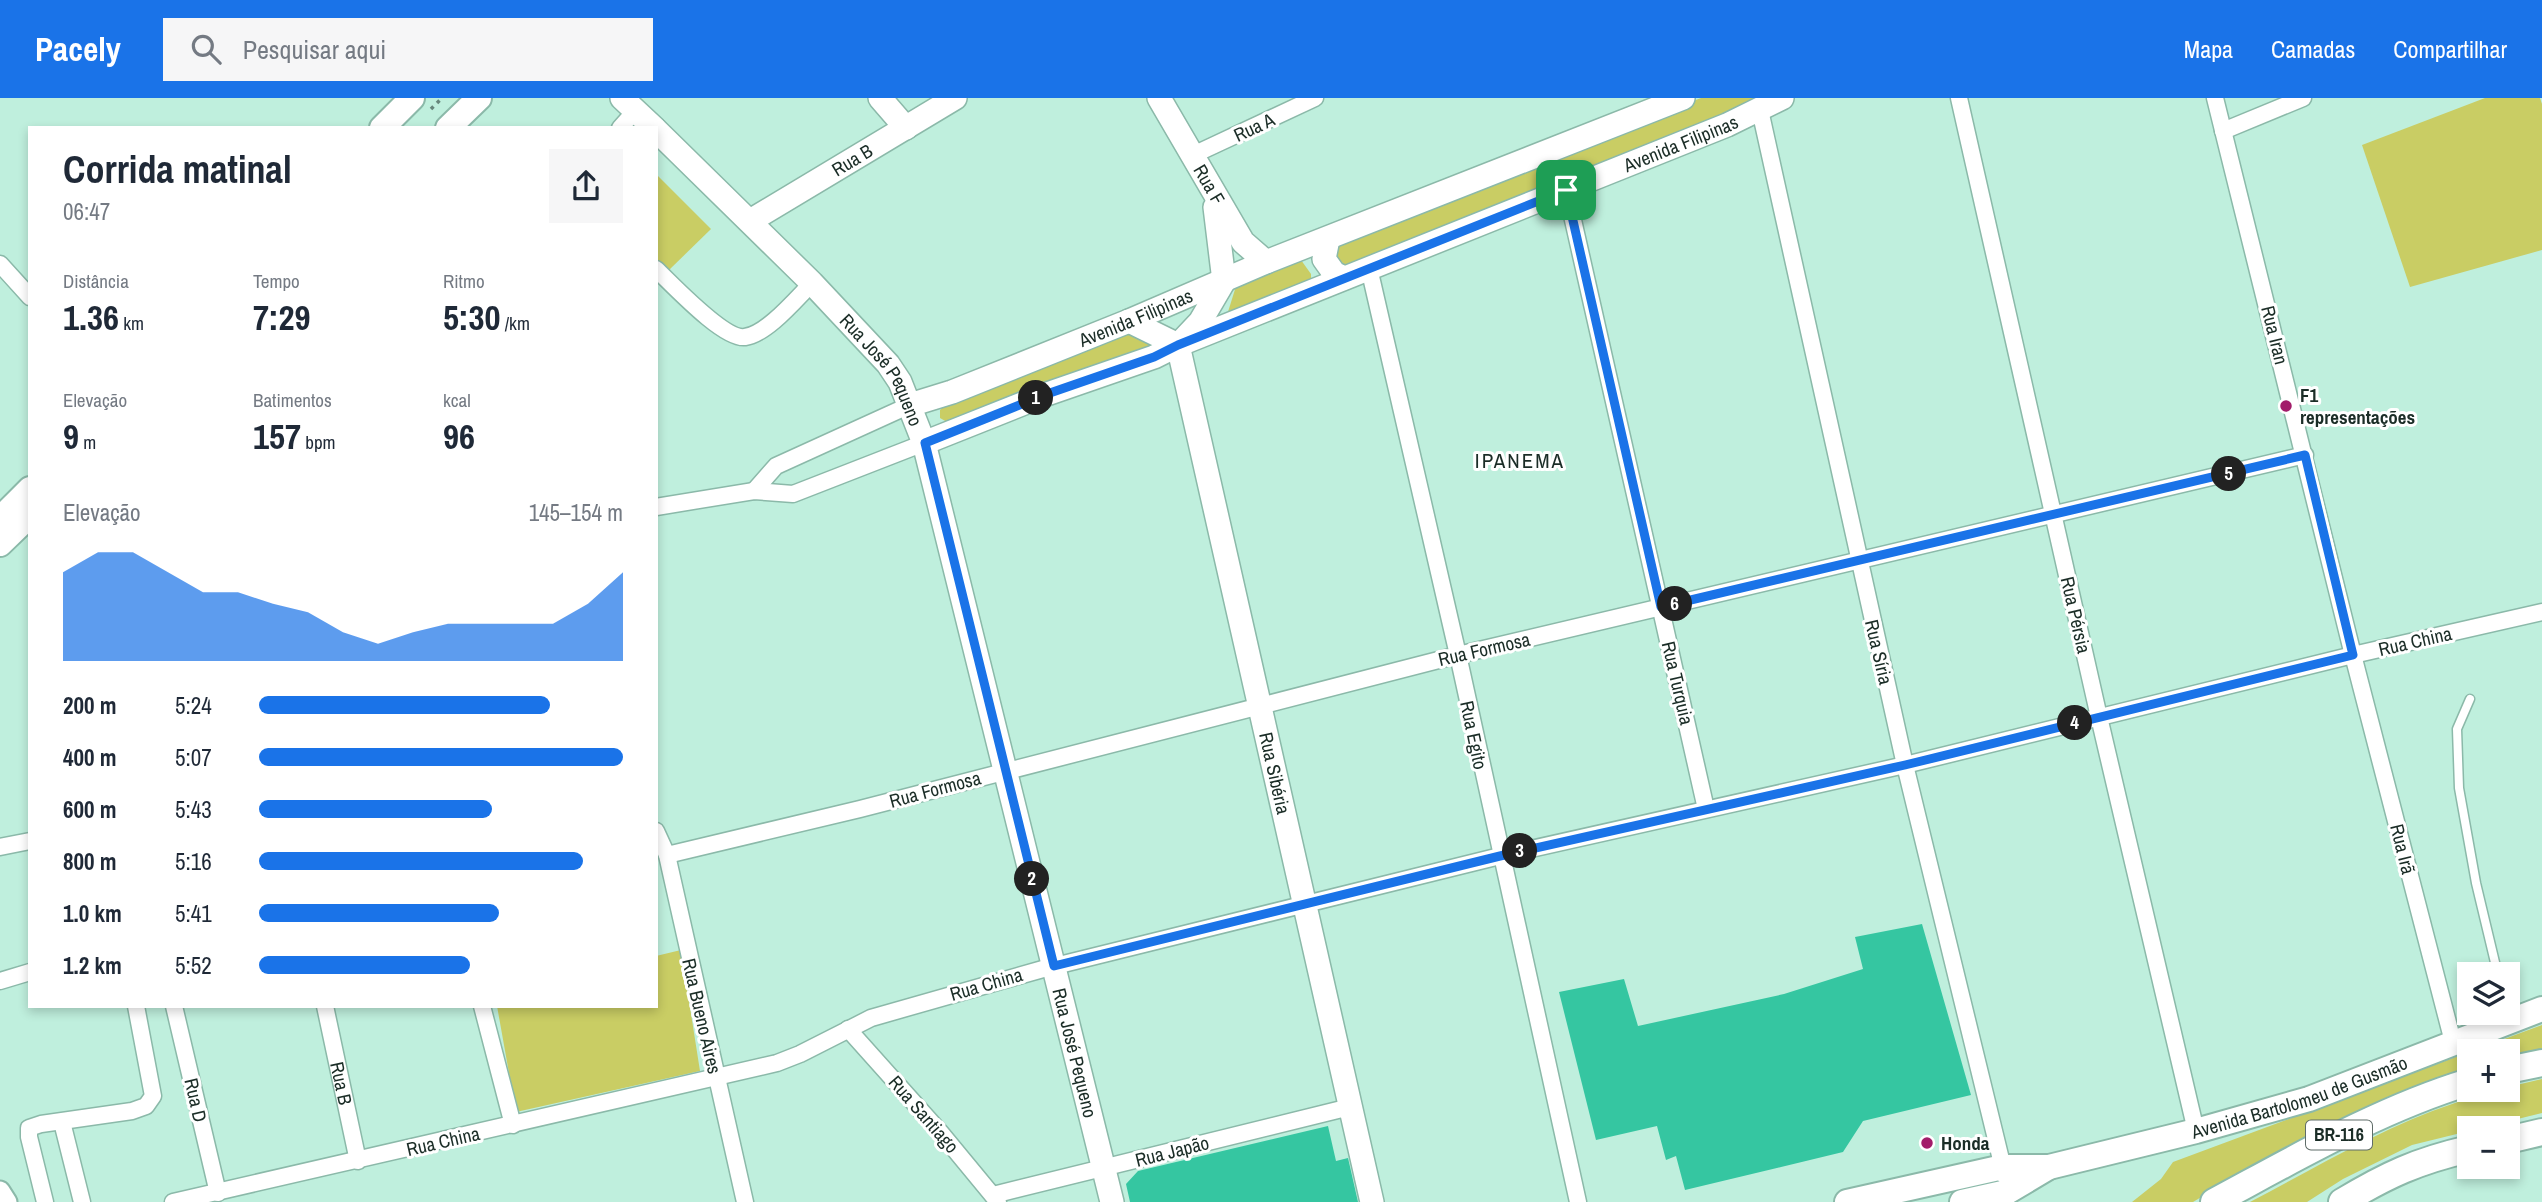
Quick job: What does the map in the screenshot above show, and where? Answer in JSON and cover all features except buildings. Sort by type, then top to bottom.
[{"type":"highway","points":[[2520,1068],[2542,1063]]},
{"type":"highway","name":"BR-116","points":[[2214,1202],[2336,1137],[2457,1086]]},
{"type":"highway","points":[[2520,1137],[2542,1132]]},
{"type":"highway","points":[[2342,1202],[2370,1194],[2397,1170],[2457,1152]]},
{"type":"main road","points":[[450,126],[479,98]]},
{"type":"main road","points":[[880,98],[905,128]]},
{"type":"main road","name":"Rua B","points":[[750,221],[955,98]]},
{"type":"main road","name":"Rua F","points":[[1159,98],[1243,242],[1266,262]]},
{"type":"main road","name":"Avenida Filipinas","points":[[910,405],[951,392],[1129,321],[1266,262],[1684,98]]},
{"type":"main road","name":"Avenida Filipinas","points":[[925,443],[1047,394],[1154,357],[1178,345],[1566,190],[1782,98]]},
{"type":"main road","name":"Rua José Pequeno","points":[[629,104],[652,126]]},
{"type":"main road","name":"Rua José Pequeno","points":[[658,132],[812,283],[888,364],[910,405],[925,443],[1112,1202]]},
{"type":"main road","points":[[1129,321],[1178,345],[1200,322],[1224,281],[1213,194]]},
{"type":"main road","points":[[1328,239],[1324,259],[1334,273],[1344,278]]},
{"type":"main road","points":[[1296,252],[1314,271],[1316,282],[1312,291]]},
{"type":"main road","name":"Rua Sibéria","points":[[1178,345],[1372,1202]]},
{"type":"main road","points":[[0,519],[28,491]]},
{"type":"main road","points":[[0,544],[28,517]]},
{"type":"main road","name":"Avenida Bartolomeu de Gusmão","points":[[2520,1014],[2542,1009]]},
{"type":"main road","name":"Avenida Bartolomeu de Gusmão","points":[[1847,1202],[2003,1167],[2049,1167],[2196,1131],[2309,1099],[2490,1025]]},
{"type":"main road","name":"Avenida Bartolomeu de Gusmão","points":[[1962,1202],[2010,1197],[2049,1167]]},
{"type":"street","name":"Rua A","points":[[1194,155],[1315,98]]},
{"type":"street","name":"Rua Pérsia","points":[[1959,98],[2196,1131]]},
{"type":"street","name":"Rua Iran","points":[[2215,98],[2353,655]]},
{"type":"street","points":[[2223,131],[2303,98]]},
{"type":"street","name":"Rua José Pequeno","points":[[621,126],[629,104]]},
{"type":"street","name":"Rua Síria","points":[[1759,110],[1905,765],[2010,1197]]},
{"type":"street","name":"Rua Turquia","points":[[1566,190],[1706,809]]},
{"type":"street","points":[[0,264],[28,295]]},
{"type":"street","name":"Rua Egito","points":[[1369,268],[1458,656],[1578,1202]]},
{"type":"street","points":[[658,272],[731,335],[744,337],[768,326],[812,283]]},
{"type":"street","name":"Avenida Filipinas","points":[[754,491],[776,466],[910,405]]},
{"type":"street","name":"Avenida Filipinas","points":[[658,507],[754,491],[793,494],[925,443]]},
{"type":"street","name":"Rua Formosa","points":[[667,855],[860,809],[1458,656],[2305,455]]},
{"type":"street","name":"Rua China","points":[[173,1202],[777,1063],[848,1029],[901,1008],[1054,966],[1500,856],[1905,765],[2353,655],[2542,612]]},
{"type":"street","name":"Rua Irã","points":[[2353,655],[2453,1042]]},
{"type":"street","name":"Rua Bueno Aires","points":[[658,835],[667,855],[745,1202]]},
{"type":"street","points":[[0,847],[28,841]]},
{"type":"street","points":[[0,981],[28,973]]},
{"type":"street","points":[[45,1202],[29,1138],[29,1128],[132,1111],[146,1106],[153,1096],[136,1008]]},
{"type":"street","name":"Rua D","points":[[174,1008],[218,1193]]},
{"type":"street","name":"Rua B","points":[[324,1008],[358,1161]]},
{"type":"street","points":[[483,1008],[513,1125]]},
{"type":"street","name":"Rua Santiago","points":[[848,1029],[996,1198]]},
{"type":"street","name":"Rua Japão","points":[[996,1198],[1104,1168],[1350,1107]]},
{"type":"street","points":[[62,1122],[82,1202]]},
{"type":"street","points":[[0,1191],[7,1202]]},
{"type":"lane","points":[[2470,699],[2457,729],[2459,788],[2476,883],[2495,962]]},
{"type":"green space","points":[[1701,98],[1769,98],[1349,268],[1338,257],[1336,242]]},
{"type":"green space","points":[[2485,98],[2540,98],[2542,250],[2410,287],[2362,145]]},
{"type":"green space","points":[[658,176],[711,229],[668,271],[658,262]]},
{"type":"green space","points":[[1301,260],[1311,274],[1311,282],[1227,315],[1237,283]]},
{"type":"green space","points":[[1121,331],[1142,336],[1152,346],[947,422],[940,418],[940,410],[945,405]]},
{"type":"green space","points":[[681,950],[700,1071],[516,1112],[497,1008],[658,1008],[658,956]]},
{"type":"green space","points":[[2542,1025],[2542,1050],[2520,1055],[2520,1039],[2504,1039]]},
{"type":"green space","points":[[2457,1056],[2457,1073],[2386,1099],[2255,1165],[2193,1202],[2132,1202],[2161,1179],[2173,1162]]},
{"type":"green space","points":[[2542,1079],[2542,1113],[2520,1118],[2520,1116],[2457,1116],[2457,1134],[2412,1145],[2343,1179],[2307,1202],[2250,1202],[2351,1148],[2428,1113],[2458,1102],[2520,1102],[2520,1084]]},
{"type":"place","name":"F1 representações","points":[[2286,406]]},
{"type":"place","name":"Honda","points":[[1927,1143]]},
{"type":"district","name":"IPANEMA","points":[[1520,461]]},
{"type":"route","points":[[1566,190],[1661,607],[2305,455],[2353,655],[1905,765],[1500,856],[1054,966],[925,443],[1047,394],[1154,357],[1178,345],[1566,190]]}]
